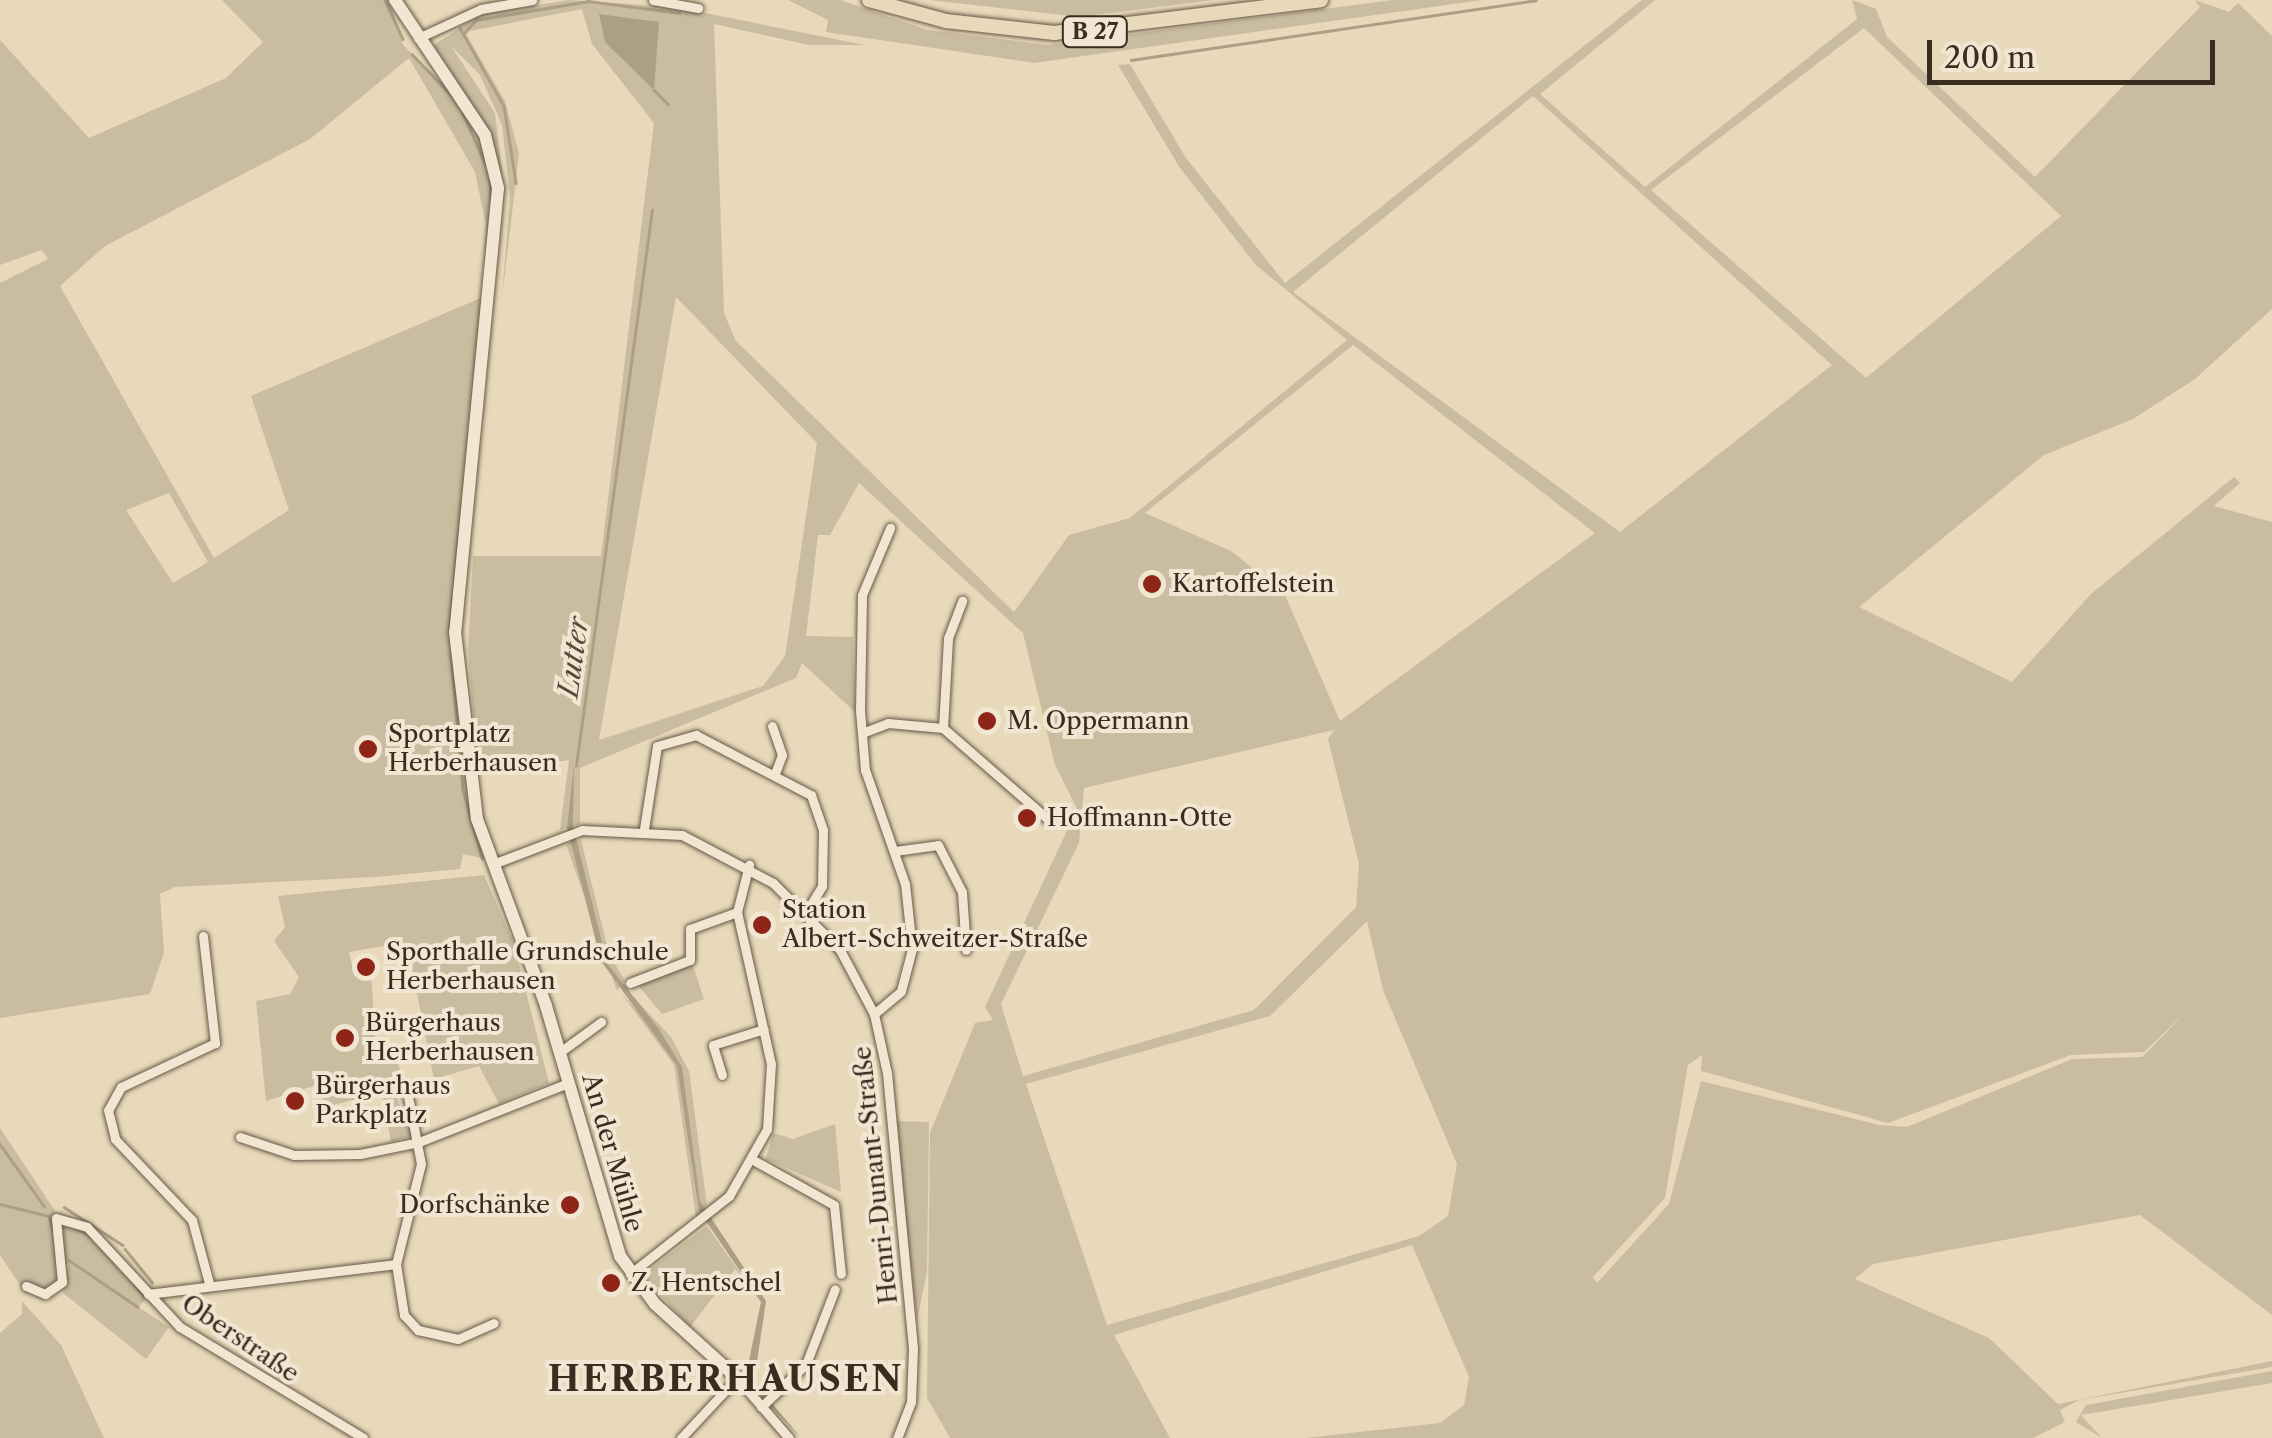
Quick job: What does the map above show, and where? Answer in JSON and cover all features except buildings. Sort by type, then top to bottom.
[{"type":"main road","name":"B 27","points":[[869,0],[946,21],[1054,33],[1322,0]]},
{"type":"street","name":"An der Mühle","points":[[395,0],[415,40],[471,110],[498,188],[457,588],[466,765],[493,864],[560,1052],[630,1274],[766,1403],[789,1438]]},
{"type":"street","points":[[415,40],[482,9],[532,0]]},
{"type":"street","points":[[653,0],[695,7]]},
{"type":"street","points":[[874,1014],[897,997],[911,958],[894,851],[861,728],[862,595],[890,528]]},
{"type":"street","points":[[943,728],[948,638],[962,602]]},
{"type":"street","points":[[861,728],[900,722],[943,728],[1049,820]]},
{"type":"street","points":[[772,726],[782,755],[774,776]]},
{"type":"street","points":[[644,829],[655,749],[679,736],[774,776],[811,795],[822,830],[822,886],[808,911]]},
{"type":"street","name":"Henri-Dunant-Straße","points":[[493,864],[580,831],[644,829],[700,840],[748,865],[808,911],[874,1014],[912,1320],[913,1390],[897,1438]]},
{"type":"street","points":[[894,851],[938,845],[962,892],[966,950]]},
{"type":"street","points":[[630,1274],[710,1214],[754,1161],[772,1102],[764,1029],[737,912],[748,865]]},
{"type":"street","points":[[630,983],[690,960],[690,928],[737,912]]},
{"type":"street","points":[[203,936],[215,1043],[121,1087],[108,1110],[115,1140],[192,1220],[209,1284]]},
{"type":"street","name":"An der Mühle","points":[[560,1052],[601,1022]]},
{"type":"street","points":[[713,1044],[764,1029]]},
{"type":"street","points":[[709,1030],[722,1075]]},
{"type":"street","points":[[240,1137],[258,1149],[321,1156],[419,1142],[568,1083]]},
{"type":"street","points":[[406,1086],[419,1142],[396,1264],[404,1316],[418,1330],[458,1340],[494,1323]]},
{"type":"street","points":[[754,1161],[834,1206],[841,1274]]},
{"type":"street","name":"Oberstraße","points":[[26,1286],[45,1294],[62,1282],[60,1219],[104,1240],[148,1294],[199,1341],[362,1438]]},
{"type":"street","points":[[148,1294],[396,1264]]},
{"type":"street","points":[[766,1403],[806,1364],[836,1289]]},
{"type":"street","points":[[681,1438],[738,1378]]},
{"type":"shaded area","points":[[222,0],[390,0],[403,45],[452,92],[483,144],[493,194],[483,362],[451,594],[463,768],[487,859],[463,854],[460,869],[375,877],[175,887],[160,894],[164,953],[150,994],[0,1018],[0,283],[48,259],[42,250],[0,265],[0,40],[89,138],[226,78],[263,42]],"holes":[[[409,58],[475,172],[486,225],[483,297],[251,396],[289,510],[214,558],[60,286],[105,246],[310,139]],[[169,493],[208,562],[173,583],[126,510]]]},
{"type":"shaded area","points":[[569,0],[675,7],[865,45],[809,45],[714,24],[724,313],[736,341],[1014,612],[1069,535],[1130,518],[1347,340],[1256,265],[1180,168],[1118,65],[1130,64],[1186,158],[1285,283],[1642,0],[1655,0],[1540,94],[1645,187],[1857,19],[1852,0],[1876,9],[1887,37],[2035,177],[2200,7],[2195,0],[2229,12],[2238,3],[2272,36],[2272,309],[2195,379],[2133,419],[2044,455],[1859,607],[2012,682],[2091,594],[2234,477],[2240,483],[2214,506],[2272,522],[2272,1315],[2140,1215],[1873,1264],[1855,1279],[1989,1338],[2058,1404],[2272,1361],[2272,1367],[2079,1400],[2060,1410],[2065,1422],[2033,1438],[1305,1438],[1440,1423],[1464,1405],[1469,1377],[1412,1245],[1114,1335],[1170,1438],[950,1438],[927,1398],[930,1133],[975,1023],[993,1020],[985,1007],[1077,809],[1055,765],[1023,633],[859,483],[830,535],[818,535],[806,636],[853,637],[855,712],[802,663],[796,678],[580,768],[580,824],[560,830],[569,760],[478,774],[468,650],[473,556],[601,556],[654,123],[592,44],[582,9],[465,32],[505,101],[519,154],[502,298],[510,197],[502,125],[480,75],[451,46],[495,113],[505,196],[487,128],[434,45],[481,14]],"holes":[[[1864,28],[2061,216],[1866,378],[1651,190]],[[1533,96],[1832,365],[1620,532],[1293,292]],[[676,297],[817,443],[785,656],[763,686],[599,740]],[[1353,345],[1595,533],[1340,721],[1284,593],[1231,551],[1145,513]],[[1334,730],[1328,739],[1359,864],[1356,907],[1254,1010],[1023,1076],[1001,1004],[1079,843],[1084,788]],[[1367,921],[1383,990],[1457,1164],[1448,1216],[1419,1236],[1107,1325],[1026,1084],[1270,1016]],[[2187,1011],[2142,1057],[2072,1059],[1907,1127],[1879,1125],[1701,1081],[1669,1204],[1597,1283],[1593,1277],[1665,1198],[1688,1065],[1702,1055],[1701,1071],[1888,1123],[2071,1055],[2144,1052]]]},
{"type":"shaded area","points":[[788,0],[840,0],[928,30],[1048,45],[1393,0],[1482,0],[1034,63],[826,32],[828,20]]},
{"type":"shaded area","points":[[929,0],[1213,0],[1079,17]]},
{"type":"shaded area","points":[[599,14],[659,22],[654,90],[605,42]]},
{"type":"shaded area","points":[[574,764],[573,826],[607,963],[659,1029],[682,1067],[700,1201],[766,1301],[754,1382],[801,1438],[745,1380],[761,1302],[699,1211],[677,1066],[601,961],[567,828]]},
{"type":"shaded area","points":[[581,840],[609,954],[625,981],[617,991],[566,844]]},
{"type":"shaded area","points":[[484,875],[514,944],[549,1083],[499,1104],[479,1066],[434,1079],[410,958],[391,960],[389,945],[349,952],[354,975],[371,973],[376,1049],[382,1061],[398,1061],[405,1095],[397,1098],[412,1136],[391,1142],[382,1093],[324,1107],[320,1084],[266,1101],[256,1001],[290,994],[299,977],[274,941],[285,927],[278,896]]},
{"type":"shaded area","points":[[684,965],[693,966],[704,999],[662,1014],[637,984]]},
{"type":"shaded area","points":[[626,989],[671,1037],[689,1071],[707,1205],[696,1217],[674,1065],[621,993],[670,1045]]},
{"type":"shaded area","points":[[895,1121],[929,1122],[927,1272],[917,1320]]},
{"type":"shaded area","points":[[835,1124],[841,1192],[766,1159],[773,1133],[793,1139]]},
{"type":"shaded area","points":[[0,1128],[59,1217],[95,1236],[147,1298],[138,1307],[169,1327],[146,1359],[63,1293],[69,1262],[53,1287],[26,1294],[0,1255]]},
{"type":"shaded area","points":[[707,1226],[761,1302],[735,1269],[690,1327],[642,1275]]},
{"type":"shaded area","points":[[22,1301],[61,1345],[104,1438],[0,1438],[0,1333],[22,1314]]},
{"type":"shaded area","points":[[2272,1371],[2272,1383],[2081,1415],[2102,1438],[2076,1422],[2086,1405]]},
{"type":"waterway","points":[[385,0],[403,39]]},
{"type":"waterway","points":[[1131,60],[1536,0]]},
{"type":"waterway","points":[[464,33],[476,20],[588,1],[679,13]]},
{"type":"waterway","points":[[460,28],[504,106],[516,183]]},
{"type":"waterway","points":[[412,54],[452,96]]},
{"type":"waterway","points":[[654,90],[668,104]]},
{"type":"waterway","points":[[462,111],[485,163]]},
{"type":"waterway","points":[[490,180],[491,197]]},
{"type":"waterway","name":"Lutter","points":[[576,766],[652,210]]},
{"type":"waterway","points":[[449,630],[462,499]]},
{"type":"waterway","points":[[451,653],[463,790],[482,858]]},
{"type":"waterway","points":[[0,1144],[44,1206]]},
{"type":"waterway","points":[[0,1204],[49,1216],[53,1230]]},
{"type":"waterway","points":[[64,1207],[123,1245]]},
{"type":"waterway","points":[[76,1229],[89,1235]]},
{"type":"waterway","points":[[125,1249],[152,1282]]},
{"type":"waterway","points":[[69,1260],[138,1307]]},
{"type":"waterway","points":[[134,1284],[144,1297]]},
{"type":"place","name":"Kartoffelstein","points":[[1152,584]]},
{"type":"place","name":"M. Oppermann","points":[[987,721]]},
{"type":"place","name":"Sportplatz Herberhausen","points":[[368,749]]},
{"type":"place","name":"Hoffmann-Otte","points":[[1027,818]]},
{"type":"place","name":"Station Albert-Schweitzer-Straße","points":[[762,925]]},
{"type":"place","name":"Sporthalle Grundschule Herberhausen","points":[[366,967]]},
{"type":"place","name":"Bürgerhaus Herberhausen","points":[[345,1038]]},
{"type":"place","name":"Bürgerhaus Parkplatz","points":[[295,1101]]},
{"type":"place","name":"Dorfschänke","points":[[570,1205]]},
{"type":"place","name":"Z. Hentschel","points":[[611,1283]]},
{"type":"district","name":"HERBERHAUSEN","points":[[726,1379]]}]
